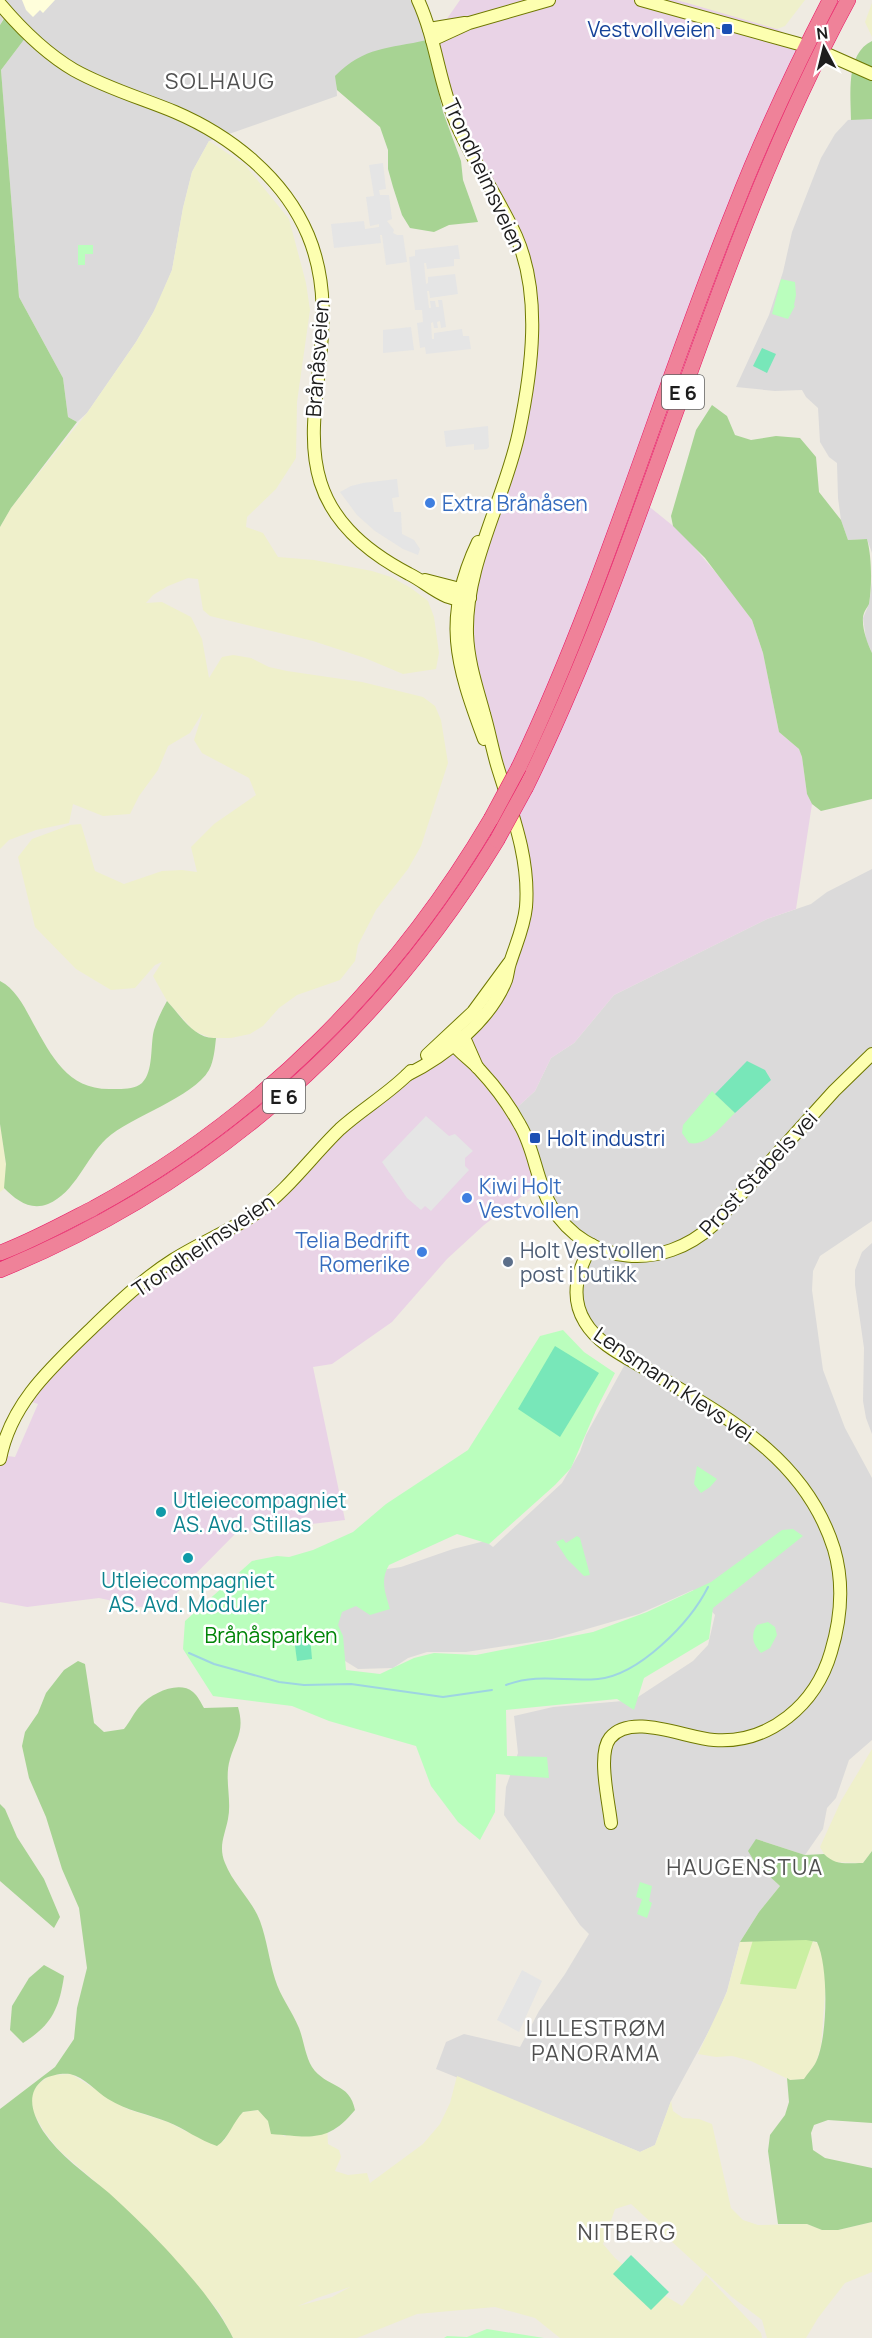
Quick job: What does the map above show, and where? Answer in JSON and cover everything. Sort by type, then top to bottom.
[{"type":"highway","name":"E 6","points":[[0,1253],[60,1226],[175,1160],[275,1083],[330,1032],[378,980],[428,916],[465,863],[519,767],[582,625],[734,209],[776,111],[830,0]]},
{"type":"highway","name":"E 6","points":[[0,1270],[130,1208],[231,1138],[286,1094],[324,1060],[396,983],[469,885],[526,787],[560,715],[598,624],[749,213],[788,118],[848,0]]},
{"type":"street","name":"Trondheimsveien","points":[[0,1459],[9,1428],[28,1395],[55,1364],[143,1281],[170,1262],[245,1220],[266,1205],[345,1125],[407,1076],[424,1067],[481,1018],[507,979],[510,962],[518,942],[524,919],[526,876],[520,840],[495,760],[492,740],[470,661],[462,596],[471,556],[489,526],[511,465],[521,422],[531,339],[532,293],[527,266],[517,239],[453,115],[431,34],[418,0]]},
{"type":"street","points":[[431,34],[549,0]]},
{"type":"street","points":[[641,0],[799,44]]},
{"type":"street","name":"Brånåsveien","points":[[0,4],[34,41],[73,69],[175,112],[220,137],[260,168],[288,198],[310,242],[321,287],[322,330],[313,429],[314,450],[321,480],[338,515],[361,543],[420,579],[462,596]]},
{"type":"street","points":[[829,55],[872,74]]},
{"type":"street","name":"Prost Stabels vei","points":[[455,1038],[467,1060],[477,1067],[503,1099],[520,1125],[551,1206],[571,1230],[592,1245],[620,1255],[648,1256],[678,1249],[698,1238],[713,1225],[834,1090],[872,1054]]},
{"type":"street","name":"Lensmann Klevs vei","points":[[592,1245],[579,1270],[576,1289],[579,1309],[589,1328],[614,1350],[751,1434],[784,1465],[811,1500],[830,1538],[837,1566],[840,1600],[835,1638],[821,1680],[804,1704],[790,1717],[775,1726],[750,1736],[726,1741],[648,1727],[631,1726],[615,1733],[609,1739],[604,1752],[611,1823]]},
{"type":"shaded area","points":[[0,0],[422,0],[427,40],[336,76],[337,96],[209,141],[192,172],[172,270],[157,306],[136,342],[87,413],[77,422],[68,417],[63,378],[19,297],[1,70],[26,37],[4,17],[0,25]]},
{"type":"shaded area","points":[[22,0],[55,0],[43,13],[40,10],[33,17],[26,10]]},
{"type":"shaded area","points":[[460,0],[677,0],[755,21],[777,29],[812,47],[785,89],[630,491],[683,534],[752,620],[763,653],[779,732],[799,749],[807,794],[812,804],[796,909],[767,919],[614,995],[574,1043],[551,1058],[535,1091],[511,1113],[542,1181],[484,1225],[447,1259],[392,1322],[332,1364],[313,1367],[345,1520],[236,1533],[159,1611],[99,1598],[27,1607],[0,1602],[0,1455],[15,1457],[38,1404],[23,1399],[146,1277],[260,1212],[341,1131],[488,1008],[524,904],[519,849],[463,604],[527,400],[530,268],[459,128],[435,36]]},
{"type":"shaded area","points":[[677,0],[805,0],[785,26],[777,29]]},
{"type":"shaded area","points":[[872,3],[872,37],[865,22]]},
{"type":"shaded area","points":[[872,119],[872,553],[867,539],[848,540],[841,520],[837,463],[829,457],[820,442],[818,408],[802,390],[775,391],[736,387],[769,315],[783,272],[792,232],[821,158],[835,134],[848,120]]},
{"type":"shaded area","points":[[209,141],[245,165],[289,219],[306,283],[310,310],[297,402],[296,458],[276,489],[247,517],[246,527],[263,533],[278,557],[314,560],[372,571],[391,577],[411,588],[428,601],[434,617],[439,653],[436,669],[403,674],[365,658],[313,641],[210,616],[203,610],[198,579],[188,578],[168,586],[153,595],[146,603],[162,602],[191,617],[202,639],[209,678],[222,657],[233,655],[251,658],[269,667],[287,671],[362,682],[423,697],[435,706],[441,720],[448,763],[421,846],[408,869],[376,910],[358,945],[355,961],[340,980],[297,995],[279,1008],[263,1026],[250,1034],[231,1038],[211,1038],[194,1031],[167,1001],[153,976],[162,962],[155,965],[135,988],[111,990],[76,969],[35,927],[18,857],[32,839],[70,825],[81,824],[95,871],[124,884],[162,871],[197,872],[191,847],[214,824],[256,795],[249,778],[202,753],[194,740],[203,712],[190,733],[168,746],[158,770],[139,796],[130,814],[103,816],[73,804],[69,823],[36,830],[9,840],[0,849],[0,527],[11,508],[87,413],[153,313],[172,270],[192,172]]},
{"type":"shaded area","points":[[383,163],[386,189],[379,190],[380,195],[389,195],[392,219],[387,221],[394,230],[393,233],[403,235],[407,262],[386,265],[382,235],[380,235],[381,243],[334,248],[331,224],[364,221],[365,229],[379,227],[379,224],[370,226],[366,197],[374,196],[369,165]]},
{"type":"shaded area","points":[[458,245],[460,259],[454,259],[454,266],[427,269],[424,263],[426,284],[428,277],[455,274],[458,294],[430,298],[429,291],[427,291],[429,308],[431,308],[430,301],[435,301],[436,307],[439,307],[438,300],[442,300],[446,327],[441,328],[440,321],[437,322],[438,328],[434,328],[433,322],[431,323],[432,339],[434,339],[434,333],[462,329],[463,336],[469,336],[471,349],[426,354],[425,347],[420,348],[417,323],[423,322],[422,310],[415,310],[409,257],[415,256],[415,250]]},
{"type":"shaded area","points":[[411,327],[414,350],[383,353],[383,330]]},
{"type":"shaded area","points":[[488,426],[489,447],[487,449],[474,450],[474,444],[446,447],[444,431]]},
{"type":"shaded area","points":[[397,479],[399,497],[392,498],[394,512],[401,512],[402,534],[414,540],[420,549],[418,555],[403,549],[375,531],[357,515],[340,492],[363,483]]},
{"type":"shaded area","points":[[872,582],[872,653],[866,639],[863,618],[869,604]]},
{"type":"shaded area","points":[[872,869],[872,1221],[820,1256],[813,1271],[812,1290],[823,1370],[845,1428],[872,1478],[872,1740],[849,1760],[836,1798],[827,1808],[823,1829],[805,1855],[756,1839],[756,1864],[780,1886],[759,1912],[740,1942],[727,1991],[716,2018],[671,2101],[655,2145],[640,2152],[436,2069],[446,2042],[464,2034],[520,2047],[539,2011],[589,1934],[580,1925],[504,1815],[506,1787],[518,1753],[514,1716],[553,1707],[623,1701],[638,1697],[693,1661],[708,1645],[715,1615],[693,1590],[639,1614],[552,1639],[466,1652],[427,1652],[408,1658],[393,1668],[358,1669],[337,1656],[339,1576],[401,1567],[453,1549],[485,1541],[493,1547],[562,1483],[624,1366],[580,1313],[584,1246],[558,1223],[511,1113],[535,1091],[551,1058],[574,1043],[614,995],[767,919],[811,904],[827,892]]},
{"type":"shaded area","points":[[426,1116],[449,1136],[455,1134],[473,1151],[465,1158],[465,1166],[469,1170],[431,1211],[425,1206],[421,1210],[407,1198],[382,1162]]},
{"type":"shaded area","points":[[0,1124],[6,1181],[4,1189],[0,1192]]},
{"type":"shaded area","points":[[872,1243],[872,1434],[863,1401],[864,1348],[855,1270],[862,1252]]},
{"type":"shaded area","points":[[872,1749],[872,1851],[863,1863],[832,1862],[820,1847],[841,1801]]},
{"type":"shaded area","points":[[806,1940],[818,1943],[825,1965],[821,2046],[816,2063],[804,2079],[790,2080],[751,2061],[732,2056],[716,2057],[698,2054],[727,1992],[740,1942]]},
{"type":"shaded area","points":[[522,1970],[542,1981],[519,2032],[497,2020]]},
{"type":"shaded area","points":[[71,2074],[127,2109],[168,2122],[185,2131],[224,2141],[234,2122],[243,2112],[258,2110],[285,2137],[292,2122],[327,2124],[328,2144],[339,2150],[341,2157],[335,2171],[348,2175],[367,2173],[370,2183],[423,2144],[440,2124],[450,2103],[457,2076],[640,2152],[655,2145],[671,2101],[673,2111],[683,2118],[699,2119],[712,2124],[731,2208],[743,2220],[758,2225],[807,2224],[823,2230],[838,2230],[872,2222],[872,2272],[845,2283],[806,2338],[767,2338],[762,2320],[732,2297],[631,2204],[615,2209],[603,2244],[615,2258],[649,2286],[682,2306],[706,2275],[761,2333],[762,2338],[560,2338],[535,2318],[495,2307],[417,2314],[357,2338],[233,2338],[220,2313],[195,2283],[107,2192],[58,2149],[44,2131],[33,2112],[31,2094],[38,2084],[51,2075]],"holes":[[[350,2287],[332,2297],[298,2306]]]},
{"type":"green space","points":[[5,17],[26,37],[1,70],[19,297],[63,378],[68,417],[77,422],[11,508],[0,527],[0,25]]},
{"type":"green space","points":[[427,40],[443,112],[461,161],[463,180],[478,222],[449,225],[434,232],[410,228],[402,215],[393,187],[388,169],[388,150],[380,127],[337,90],[335,76],[346,66],[367,54],[389,47]]},
{"type":"green space","points":[[872,41],[872,119],[851,120],[853,65],[863,47]]},
{"type":"green space","points":[[78,245],[93,245],[93,254],[85,254],[85,265],[78,265]]},
{"type":"green space","points":[[781,279],[795,282],[795,306],[788,319],[772,314]]},
{"type":"green space","points":[[762,348],[776,354],[767,373],[753,366]]},
{"type":"green space","points":[[712,405],[727,416],[735,435],[751,440],[776,436],[800,438],[816,457],[819,492],[841,520],[848,540],[867,539],[871,563],[871,589],[863,622],[872,653],[872,799],[821,811],[812,804],[807,794],[799,749],[779,732],[763,653],[752,620],[705,558],[673,526],[671,516],[696,430]]},
{"type":"green space","points":[[0,981],[20,999],[47,1048],[63,1069],[72,1078],[96,1088],[127,1089],[142,1083],[150,1065],[154,1030],[167,1001],[195,1031],[208,1038],[216,1038],[211,1066],[201,1080],[176,1098],[130,1122],[106,1139],[66,1192],[41,1206],[24,1203],[4,1188],[6,1164],[0,1124]]},
{"type":"green space","points":[[747,1061],[765,1070],[771,1080],[735,1113],[715,1094]]},
{"type":"green space","points":[[712,1091],[735,1113],[702,1142],[689,1143],[682,1133],[683,1125]]},
{"type":"green space","name":"Brånåsparken","points":[[563,1330],[584,1352],[615,1373],[571,1468],[489,1544],[457,1534],[389,1565],[384,1581],[390,1609],[370,1615],[356,1606],[342,1612],[338,1625],[343,1636],[346,1670],[380,1674],[414,1658],[434,1653],[476,1655],[593,1632],[647,1612],[711,1582],[782,1530],[793,1529],[803,1536],[713,1608],[709,1639],[644,1678],[634,1710],[617,1699],[506,1710],[507,1756],[547,1757],[549,1778],[496,1774],[495,1812],[480,1840],[458,1822],[431,1786],[416,1746],[329,1721],[292,1706],[213,1696],[183,1649],[185,1621],[252,1561],[277,1556],[289,1557],[313,1550],[353,1532],[386,1504],[468,1450],[540,1336]]},
{"type":"green space","points":[[555,1346],[599,1373],[560,1437],[518,1409]]},
{"type":"green space","points":[[697,1466],[717,1479],[701,1493],[694,1484]]},
{"type":"green space","points":[[577,1536],[580,1538],[590,1575],[584,1576],[567,1559],[556,1542],[563,1539],[566,1543]]},
{"type":"green space","points":[[768,1622],[775,1627],[777,1635],[770,1648],[761,1653],[754,1643],[753,1636],[757,1625]]},
{"type":"green space","points":[[310,1636],[312,1659],[297,1661],[294,1638]]},
{"type":"green space","points":[[78,1661],[85,1664],[94,1723],[104,1732],[124,1729],[146,1701],[159,1692],[173,1688],[181,1687],[193,1692],[204,1708],[238,1707],[241,1722],[228,1766],[229,1812],[223,1841],[223,1857],[228,1871],[260,1921],[277,1985],[299,2028],[312,2067],[324,2079],[348,2094],[355,2110],[336,2128],[318,2136],[271,2134],[268,2121],[258,2110],[243,2112],[225,2139],[217,2146],[168,2122],[115,2103],[85,2081],[70,2074],[50,2076],[34,2090],[33,2110],[49,2140],[73,2164],[124,2207],[177,2261],[210,2301],[233,2338],[0,2338],[0,2109],[55,2067],[74,2039],[77,2008],[87,1968],[79,1908],[62,1869],[46,1817],[29,1778],[22,1746],[25,1732],[38,1713],[46,1693],[64,1670]]},
{"type":"green space","points":[[0,1804],[5,1809],[17,1837],[44,1879],[60,1917],[54,1928],[0,1881]]},
{"type":"green space","points":[[756,1839],[805,1855],[824,1854],[842,1863],[863,1863],[872,1851],[872,2123],[828,2120],[814,2125],[811,2133],[813,2150],[825,2158],[872,2168],[872,2222],[838,2230],[822,2230],[807,2224],[778,2224],[768,2151],[770,2135],[785,2115],[789,2102],[787,2078],[790,2080],[804,2079],[815,2064],[819,2053],[825,2022],[824,1968],[817,1942],[806,1940],[740,1942],[759,1912],[780,1886],[756,1864],[748,1851]]},
{"type":"green space","points":[[640,1882],[652,1886],[649,1901],[652,1903],[647,1918],[637,1914],[642,1899],[636,1897]]},
{"type":"green space","points":[[755,1933],[815,1935],[796,1989],[740,1984]]},
{"type":"green space","points":[[44,1965],[64,1976],[59,1998],[47,2023],[23,2043],[10,2030],[12,2006],[29,1978]]},
{"type":"green space","points":[[631,2255],[669,2292],[651,2310],[613,2274]]},
{"type":"green space","points":[[487,2329],[544,2338],[444,2338],[447,2336],[467,2337]]},
{"type":"waterway","points":[[506,1685],[530,1679],[598,1679],[630,1668],[646,1658],[676,1631],[708,1587]]},
{"type":"waterway","points":[[189,1653],[214,1664],[279,1682],[304,1685],[351,1684],[443,1697],[492,1690]]},
{"type":"place","name":"Vestvollveien","points":[[727,29]]},
{"type":"place","name":"Extra Brånåsen","points":[[430,503]]},
{"type":"place","name":"Holt industri","points":[[535,1138]]},
{"type":"place","name":"Kiwi Holt Vestvollen","points":[[467,1198]]},
{"type":"place","name":"Telia Bedrift Romerike","points":[[422,1252]]},
{"type":"place","name":"Holt Vestvollen post i butikk","points":[[508,1262]]},
{"type":"place","name":"Utleiecompagniet AS. Avd. Stillas","points":[[161,1512]]},
{"type":"place","name":"Utleiecompagniet AS. Avd. Moduler","points":[[188,1558]]},
{"type":"district","name":"SOLHAUG","points":[[220,81]]},
{"type":"district","name":"HAUGENSTUA","points":[[745,1867]]},
{"type":"district","name":"LILLESTRØM PANORAMA","points":[[596,2040]]},
{"type":"district","name":"NITBERG","points":[[627,2232]]}]
